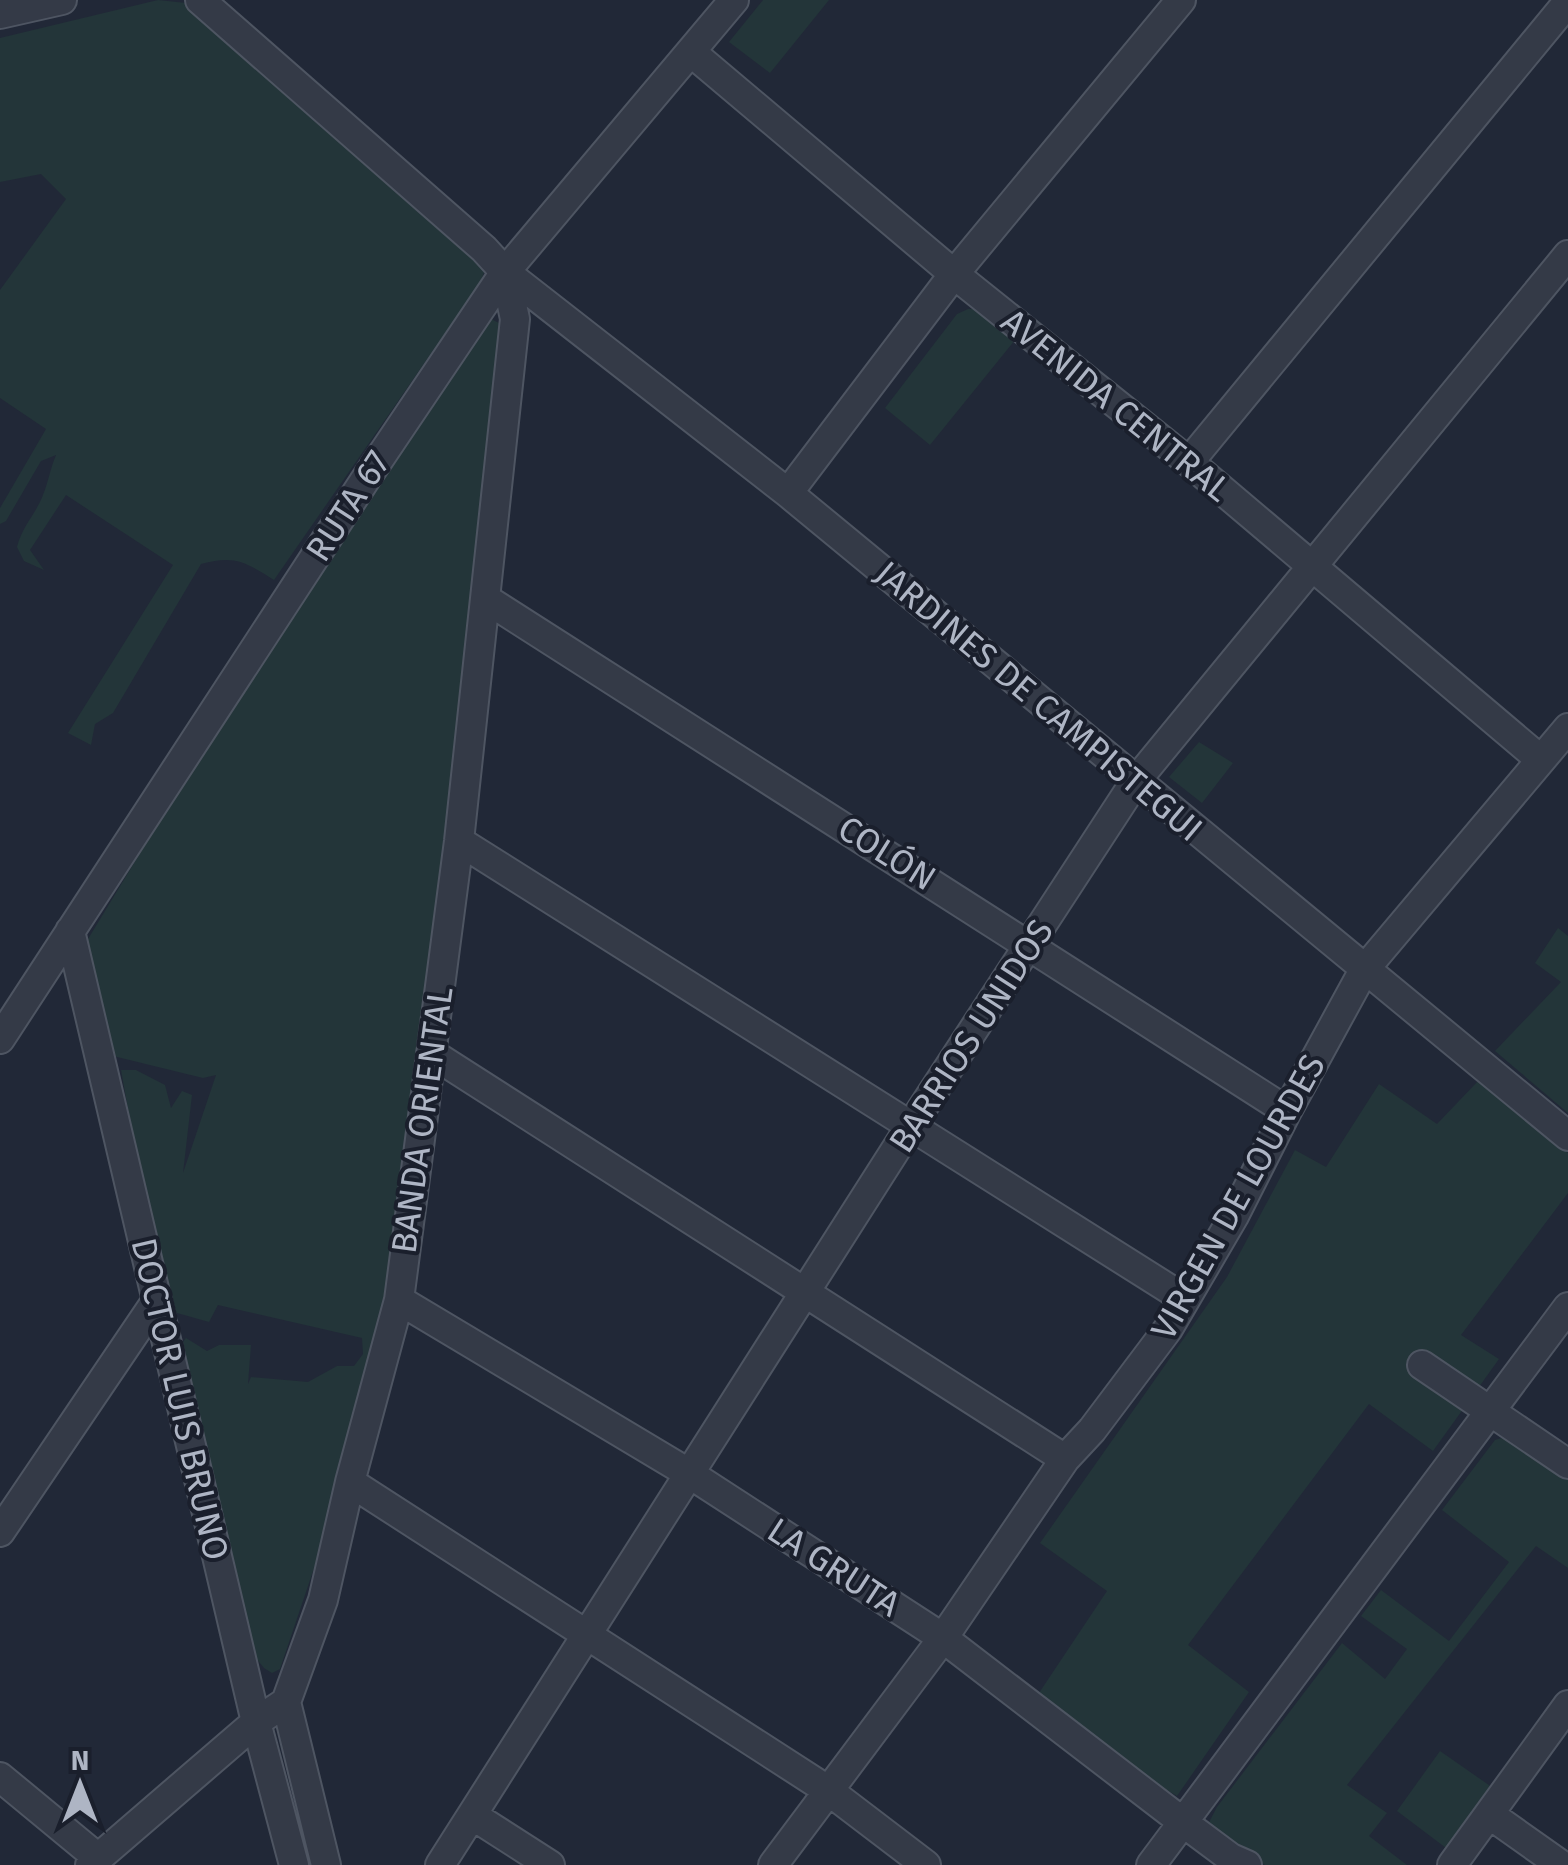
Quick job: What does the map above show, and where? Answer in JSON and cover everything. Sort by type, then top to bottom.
[{"type":"street","points":[[0,14],[62,0]]},
{"type":"street","name":"JARDINES DE CAMPISTEGUI","points":[[200,0],[484,249],[505,272],[788,493],[1568,1136]]},
{"type":"street","name":"RUTA 67","points":[[0,1040],[366,477],[505,272],[734,0]]},
{"type":"street","points":[[788,493],[954,274],[1181,0]]},
{"type":"street","points":[[1189,462],[1568,2]]},
{"type":"street","name":"AVENIDA CENTRAL","points":[[690,52],[954,274],[1189,462],[1541,760]]},
{"type":"street","name":"BARRIOS UNIDOS","points":[[440,1865],[1135,782],[1568,255]]},
{"type":"street","name":"BANDA ORIENTAL","points":[[286,1702],[324,1600],[350,1482],[398,1300],[459,840],[486,598],[515,319],[505,272]]},
{"type":"street","name":"COLÓN","points":[[486,598],[1287,1111]]},
{"type":"street","name":"VIRGEN DE LOURDES","points":[[773,1865],[943,1638],[1066,1459],[1157,1344],[1234,1216],[1364,970],[1568,728]]},
{"type":"street","points":[[459,840],[1185,1298]]},
{"type":"street","name":"DOCTOR LUIS BRUNO","points":[[70,931],[256,1722],[294,1865]]},
{"type":"street","points":[[431,1053],[1066,1459]]},
{"type":"street","points":[[0,1532],[157,1300]]},
{"type":"street","name":"LA GRUTA","points":[[398,1300],[690,1474],[943,1638],[1184,1823],[1231,1858],[1247,1865]]},
{"type":"street","points":[[1152,1865],[1568,1306]]},
{"type":"street","points":[[1422,1365],[1568,1464]]},
{"type":"street","points":[[350,1482],[829,1791],[926,1865]]},
{"type":"street","points":[[0,1778],[94,1862],[256,1722],[286,1702],[326,1865]]},
{"type":"street","points":[[1452,1865],[1568,1706]]},
{"type":"street","points":[[1489,1814],[1561,1865]]},
{"type":"street","points":[[472,1815],[550,1865]]},
{"type":"shaded area","points":[[158,0],[186,3],[483,260],[485,270],[480,283],[274,580],[239,562],[201,564],[113,713],[95,724],[91,745],[68,733],[173,565],[66,495],[30,550],[44,570],[24,561],[17,547],[42,497],[56,455],[41,461],[6,521],[0,524],[0,508],[46,429],[0,398],[0,290],[66,199],[41,174],[0,182],[0,38]]},
{"type":"shaded area","points":[[763,0],[829,0],[770,73],[729,42]]},
{"type":"shaded area","points":[[977,309],[1015,340],[930,445],[885,408],[957,314]]},
{"type":"shaded area","points":[[491,319],[501,324],[452,850],[382,1309],[335,1506],[280,1669],[272,1673],[251,1652],[178,1348],[186,1338],[207,1351],[219,1345],[251,1345],[248,1384],[251,1377],[308,1382],[337,1366],[354,1366],[363,1354],[362,1338],[218,1305],[209,1322],[170,1311],[144,1199],[121,1070],[136,1070],[165,1085],[171,1108],[182,1091],[192,1095],[183,1173],[216,1075],[203,1078],[109,1055],[101,997],[85,944],[205,746],[476,336]]},
{"type":"shaded area","points":[[1199,742],[1233,763],[1202,803],[1169,777]]},
{"type":"shaded area","points":[[1558,928],[1568,936],[1568,1113],[1495,1051],[1561,982],[1535,963]]},
{"type":"shaded area","points":[[1480,1079],[1568,1153],[1568,1193],[1461,1335],[1499,1359],[1433,1451],[1369,1404],[1188,1645],[1249,1692],[1177,1796],[1134,1771],[1037,1696],[1107,1591],[1040,1543],[1227,1277],[1295,1150],[1326,1167],[1379,1084],[1437,1124]]},
{"type":"shaded area","points":[[1505,1437],[1568,1478],[1568,1568],[1536,1546],[1347,1785],[1387,1813],[1369,1836],[1407,1865],[1265,1865],[1207,1833],[1217,1807],[1342,1643],[1385,1679],[1407,1649],[1361,1616],[1381,1590],[1449,1641],[1509,1562],[1442,1510],[1495,1440]]},
{"type":"shaded area","points":[[1440,1751],[1496,1790],[1450,1851],[1397,1811]]}]
